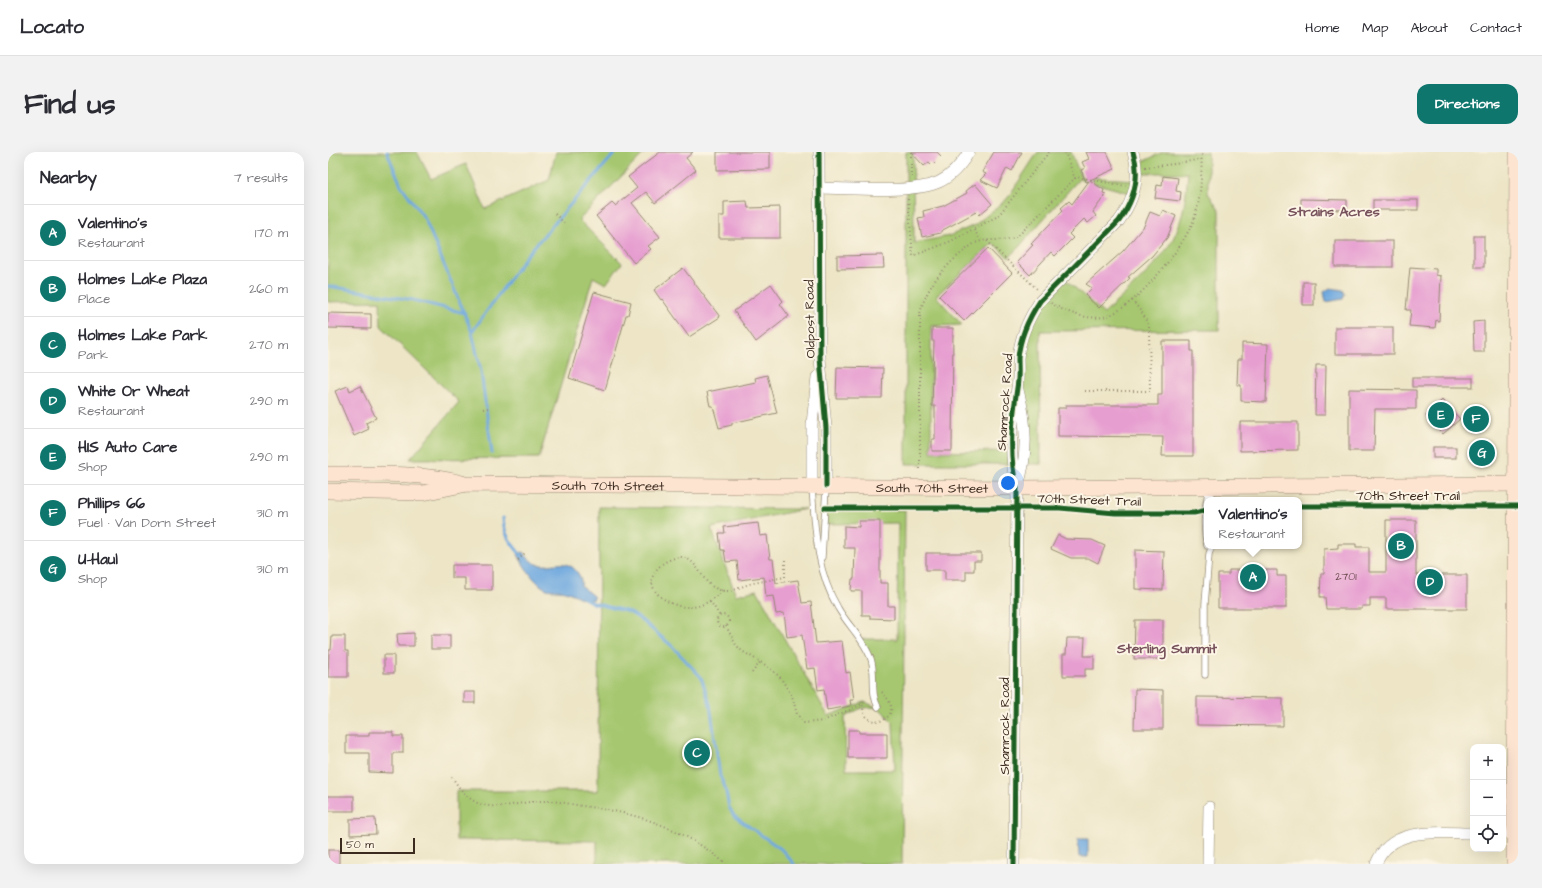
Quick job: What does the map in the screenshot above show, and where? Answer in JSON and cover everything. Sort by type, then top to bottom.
[{"type":"main road","points":[[1514,864],[1509,833],[1517,484],[1517,152]]},
{"type":"main road","name":"South 70th Street","points":[[328,474],[412,474],[433,476],[467,484],[1017,488],[1211,493],[1517,484]]},
{"type":"main road","name":"South 70th Street","points":[[328,491],[412,493],[434,492],[467,484]]},
{"type":"street","name":"Oldpost Road","points":[[819,152],[820,358],[812,424],[819,486]]},
{"type":"street","points":[[819,188],[920,188],[940,182],[960,166],[969,152]]},
{"type":"street","name":"Shamrock Road","points":[[1014,864],[1017,488],[1024,469],[1025,460],[1024,423],[1017,387],[1018,358],[1022,338],[1031,314],[1044,296],[1119,221],[1132,200],[1135,188],[1136,168],[1133,152]]},
{"type":"street","points":[[1208,807],[1208,864]]},
{"type":"street","points":[[1376,864],[1385,850],[1406,836],[1427,832],[1470,833]]},
{"type":"lane","points":[[819,486],[814,529],[821,562],[828,585],[838,608],[869,654],[874,675],[874,698],[878,707]]},
{"type":"lane","points":[[819,486],[821,562]]},
{"type":"lane","points":[[1208,549],[1209,554]]},
{"type":"lane","points":[[1205,675],[1205,611],[1209,554],[1211,549]]},
{"type":"path","points":[[911,152],[910,188],[908,196],[913,256],[934,249],[998,216],[1049,152]]},
{"type":"path","points":[[1065,152],[1074,179]]},
{"type":"path","points":[[987,241],[1057,308],[1071,313],[1097,318],[1111,314],[1144,290],[1164,267],[1191,229],[1200,200],[1202,152]]},
{"type":"path","points":[[1136,168],[1175,164],[1201,159]]},
{"type":"path","points":[[920,469],[920,314],[923,301],[934,283],[944,270],[967,248],[981,240],[1011,239],[1018,236],[1076,178],[1135,188]]},
{"type":"path","points":[[555,214],[564,223]]},
{"type":"path","points":[[974,229],[981,240]]},
{"type":"path","points":[[1085,391],[1150,391],[1149,328],[1143,314],[1132,300]]},
{"type":"path","points":[[484,409],[488,408]]},
{"type":"path","points":[[518,560],[526,552]]},
{"type":"path","points":[[722,590],[710,601],[701,605],[690,607],[674,604],[656,593],[651,582],[651,577],[663,563],[682,557],[698,568],[709,585],[722,590],[737,590],[752,583],[786,577],[785,559]]},
{"type":"path","points":[[710,601],[720,616]]},
{"type":"path","points":[[720,616],[725,615],[728,618],[729,623],[726,626]]},
{"type":"path","points":[[720,616],[717,621],[718,625],[722,627],[726,626]]},
{"type":"path","points":[[726,626],[736,645],[742,651],[780,677],[787,686],[792,696],[797,714],[804,723],[810,724],[822,721],[863,704],[864,714],[868,719],[872,721],[884,720],[891,712],[892,705],[890,699],[881,690],[880,686]]},
{"type":"path","points":[[752,674],[760,662]]},
{"type":"path","points":[[452,777],[468,797],[479,804],[506,807],[533,801],[548,801],[604,809],[648,819],[686,835],[707,848],[726,864]]},
{"type":"green space","points":[[328,152],[417,152],[431,179],[466,164],[485,209],[549,180],[556,152],[645,152],[579,220],[622,263],[606,284],[593,277],[539,458],[410,459],[459,402],[381,326],[380,301],[328,302]]},
{"type":"green space","points":[[906,152],[913,152],[914,243],[949,236],[975,225],[1007,199],[1038,152],[1071,152],[1081,177],[1136,180],[1134,194],[1079,179],[1009,258],[993,243],[936,296],[962,325],[931,326],[931,452],[1011,451],[1011,464],[906,464]]},
{"type":"green space","points":[[1163,152],[1208,152],[1208,193],[1219,210],[1219,330],[1040,331],[1041,464],[1024,464],[1018,358],[1025,328],[1063,277],[1104,314],[1150,269],[1167,249],[1180,223],[1188,173],[1137,173],[1136,165]]},
{"type":"green space","points":[[599,507],[806,509],[711,528],[736,595],[757,590],[828,716],[864,702],[877,707],[871,661],[861,639],[897,639],[898,523],[824,524],[825,510],[905,510],[902,864],[597,864],[597,841],[456,840],[456,791],[598,791]],"holes":[[[878,707],[893,722],[895,770],[846,770],[845,717],[861,708]]]},
{"type":"water","points":[[1330,288],[1343,290],[1345,294],[1343,299],[1326,302],[1324,292]]},
{"type":"water","points":[[523,552],[531,561],[537,564],[563,564],[572,567],[580,577],[581,586],[594,597],[594,599],[587,600],[565,591],[550,590],[543,587],[534,579],[522,563],[518,554]]},
{"type":"water","points":[[1078,839],[1088,839],[1088,857],[1079,857]]},
{"type":"building","points":[[660,152],[693,152],[686,158],[696,170],[655,203],[646,192],[632,203],[660,237],[648,246],[651,249],[634,263],[596,216],[612,203],[615,206],[637,188],[628,177]]},
{"type":"building","points":[[717,152],[770,152],[770,169],[717,170]]},
{"type":"building","points":[[911,152],[937,152],[941,156],[932,165],[929,162],[924,166]]},
{"type":"building","points":[[994,152],[1022,152],[1012,171],[1007,168],[997,188],[980,180],[986,174],[982,172]]},
{"type":"building","points":[[1086,152],[1107,152],[1115,169],[1090,180],[1104,190],[1103,193],[1106,194],[1093,212],[1096,216],[1088,223],[1084,219],[1069,234],[1073,238],[1055,256],[1051,252],[1030,275],[1017,262],[1033,245],[1031,244],[1063,210],[1061,208],[1069,201],[1072,204],[1089,181],[1086,182],[1081,170],[1085,168],[1082,162],[1089,159]]},
{"type":"building","points":[[1163,176],[1178,178],[1176,191],[1181,192],[1180,201],[1155,198],[1157,185],[1162,186]]},
{"type":"building","points":[[975,184],[992,204],[979,215],[976,212],[941,231],[941,233],[922,237],[918,218],[924,217],[923,211],[943,206],[967,193],[966,191]]},
{"type":"building","points":[[1301,199],[1347,200],[1347,210],[1301,209]]},
{"type":"building","points":[[1373,200],[1418,200],[1418,210],[1373,210]]},
{"type":"building","points":[[747,201],[748,208],[780,207],[780,238],[719,238],[719,216],[724,216],[724,202]]},
{"type":"building","points":[[1163,210],[1176,216],[1167,238],[1152,256],[1128,277],[1130,278],[1099,308],[1085,295],[1092,288],[1086,284],[1123,251],[1144,226],[1150,212],[1160,216]]},
{"type":"building","points":[[1474,236],[1484,236],[1484,267],[1474,267]]},
{"type":"building","points":[[1335,241],[1393,241],[1393,267],[1335,267]]},
{"type":"building","points":[[988,248],[1012,273],[964,321],[939,296]]},
{"type":"building","points":[[883,255],[884,268],[837,269],[837,256]]},
{"type":"building","points":[[1410,267],[1436,269],[1436,275],[1441,276],[1439,321],[1436,320],[1435,328],[1409,326],[1411,310],[1406,310]]},
{"type":"building","points":[[683,268],[720,317],[689,337],[654,290]]},
{"type":"building","points":[[1303,282],[1314,282],[1314,305],[1303,305]]},
{"type":"building","points":[[771,284],[783,301],[780,304],[789,316],[756,342],[734,311]]},
{"type":"building","points":[[594,292],[631,302],[605,390],[569,378]]},
{"type":"building","points":[[328,313],[371,314],[371,329],[328,328]]},
{"type":"building","points":[[1484,321],[1484,352],[1474,352],[1473,322]]},
{"type":"building","points":[[1335,327],[1393,327],[1393,354],[1335,354]]},
{"type":"building","points":[[932,328],[953,328],[952,451],[932,451],[932,439],[935,439],[935,406],[932,406],[934,341],[932,341]]},
{"type":"building","points":[[1162,341],[1191,341],[1191,351],[1193,351],[1193,456],[1162,456],[1163,437],[1058,436],[1058,408],[1066,408],[1066,405],[1158,405],[1158,395],[1162,395]]},
{"type":"building","points":[[1242,343],[1268,344],[1266,402],[1241,401],[1241,385],[1237,385],[1238,359],[1242,359]]},
{"type":"building","points":[[1316,365],[1326,365],[1325,415],[1315,415]]},
{"type":"building","points":[[837,367],[883,368],[882,398],[836,398]]},
{"type":"building","points":[[767,375],[777,413],[732,423],[732,425],[719,428],[713,406],[710,406],[707,392],[756,382],[755,378]]},
{"type":"building","points":[[1412,378],[1473,378],[1473,387],[1412,387]]},
{"type":"building","points":[[348,386],[350,391],[360,386],[376,418],[366,423],[369,429],[354,436],[335,391]]},
{"type":"building","points":[[1349,389],[1416,390],[1416,409],[1375,409],[1374,451],[1349,451]]},
{"type":"building","points":[[1442,400],[1460,419],[1443,434],[1426,416]]},
{"type":"building","points":[[1482,414],[1482,425],[1471,426],[1470,415]]},
{"type":"building","points":[[1240,422],[1298,422],[1298,450],[1240,451]]},
{"type":"building","points":[[1433,447],[1456,447],[1456,458],[1433,458]]},
{"type":"building","points":[[1386,520],[1416,520],[1416,575],[1467,575],[1467,609],[1386,609],[1386,598],[1370,598],[1370,606],[1362,606],[1362,609],[1326,609],[1325,597],[1320,597],[1321,574],[1324,574],[1324,549],[1338,548],[1338,544],[1356,544],[1356,547],[1369,547],[1369,572],[1386,572]]},
{"type":"building","points":[[859,521],[880,521],[880,583],[888,583],[888,606],[894,606],[894,619],[870,618],[870,615],[862,615],[862,591],[851,591],[852,579],[854,579],[855,548],[844,548],[844,526],[859,527]]},
{"type":"building","points":[[758,523],[760,536],[767,535],[770,559],[773,559],[776,583],[798,580],[802,603],[811,602],[816,643],[842,641],[846,673],[850,672],[854,700],[850,700],[851,706],[827,710],[824,689],[818,690],[815,668],[807,669],[802,635],[787,637],[784,613],[776,614],[773,596],[766,597],[764,577],[739,580],[737,561],[726,562],[724,550],[721,550],[719,533],[725,533],[724,527]]},
{"type":"building","points":[[1058,535],[1066,539],[1092,540],[1105,546],[1098,563],[1088,558],[1071,558],[1051,549]]},
{"type":"building","points":[[1135,550],[1164,551],[1163,590],[1135,589]]},
{"type":"building","points":[[926,553],[981,553],[981,561],[974,561],[974,571],[966,571],[966,580],[945,580],[945,570],[926,570]]},
{"type":"building","points":[[452,565],[492,565],[492,590],[465,590],[465,578],[452,578]]},
{"type":"building","points":[[1229,570],[1277,570],[1277,576],[1286,576],[1286,608],[1218,608],[1218,574],[1229,574]]},
{"type":"building","points":[[1135,620],[1163,620],[1163,659],[1134,659]]},
{"type":"building","points":[[414,633],[414,646],[398,646],[397,634]]},
{"type":"building","points":[[431,635],[450,635],[450,649],[431,649]]},
{"type":"building","points":[[332,636],[345,636],[345,651],[348,651],[348,677],[328,677],[329,650],[331,650]]},
{"type":"building","points":[[1067,638],[1085,638],[1084,656],[1094,656],[1094,669],[1085,669],[1085,676],[1063,676],[1063,654],[1066,654]]},
{"type":"building","points":[[384,655],[394,655],[394,673],[384,673]]},
{"type":"building","points":[[1135,689],[1163,690],[1163,729],[1134,729]]},
{"type":"building","points":[[464,692],[475,692],[475,703],[464,703]]},
{"type":"building","points":[[1197,697],[1283,698],[1283,726],[1197,725]]},
{"type":"building","points":[[848,730],[859,730],[859,733],[887,733],[887,758],[848,758]]},
{"type":"building","points":[[369,732],[393,732],[393,736],[403,736],[403,753],[393,753],[393,773],[369,772],[369,753],[346,753],[346,736],[369,736]]},
{"type":"building","points":[[328,796],[354,796],[354,811],[328,811]]},
{"type":"building","points":[[375,818],[376,834],[350,835],[350,819]]},
{"type":"building","points":[[328,850],[339,850],[339,864],[328,864]]},
{"type":"waterway","points":[[387,152],[401,185],[425,219],[472,332],[481,371],[492,453]]},
{"type":"waterway","points":[[472,332],[526,256],[616,152]]},
{"type":"waterway","points":[[328,286],[413,300],[465,313]]},
{"type":"waterway","points":[[503,518],[506,534],[521,555]]},
{"type":"waterway","points":[[584,598],[593,603],[629,612],[640,619],[672,646],[701,677],[710,704],[720,776],[725,787],[729,807],[734,816],[781,849],[794,864]]},
{"type":"cycle path","points":[[819,152],[820,358],[826,428],[826,486]]},
{"type":"cycle path","points":[[1014,864],[1017,488],[1012,463],[1012,438],[1018,380],[1019,350],[1025,328],[1040,301],[1119,221],[1129,205],[1135,188],[1136,179],[1133,152]]},
{"type":"cycle path","name":"70th Street Trail","points":[[1302,506],[1518,506]]},
{"type":"cycle path","name":"70th Street Trail","points":[[825,508],[1060,508],[1115,513],[1194,513],[1204,511]]},
{"type":"place","name":"HIS Auto Care","points":[[1441,415]]},
{"type":"place","name":"Phillips 66","points":[[1476,419]]},
{"type":"place","name":"U-Haul","points":[[1482,453]]},
{"type":"place","name":"Holmes Lake Plaza","points":[[1401,546]]},
{"type":"place","name":"Valentino's","points":[[1253,577]]},
{"type":"place","name":"White Or Wheat","points":[[1430,582]]},
{"type":"place","name":"Holmes Lake Park","points":[[697,753]]},
{"type":"district","name":"Strains Acres","points":[[1334,211]]},
{"type":"district","name":"Sterling Summit","points":[[1167,648]]}]
